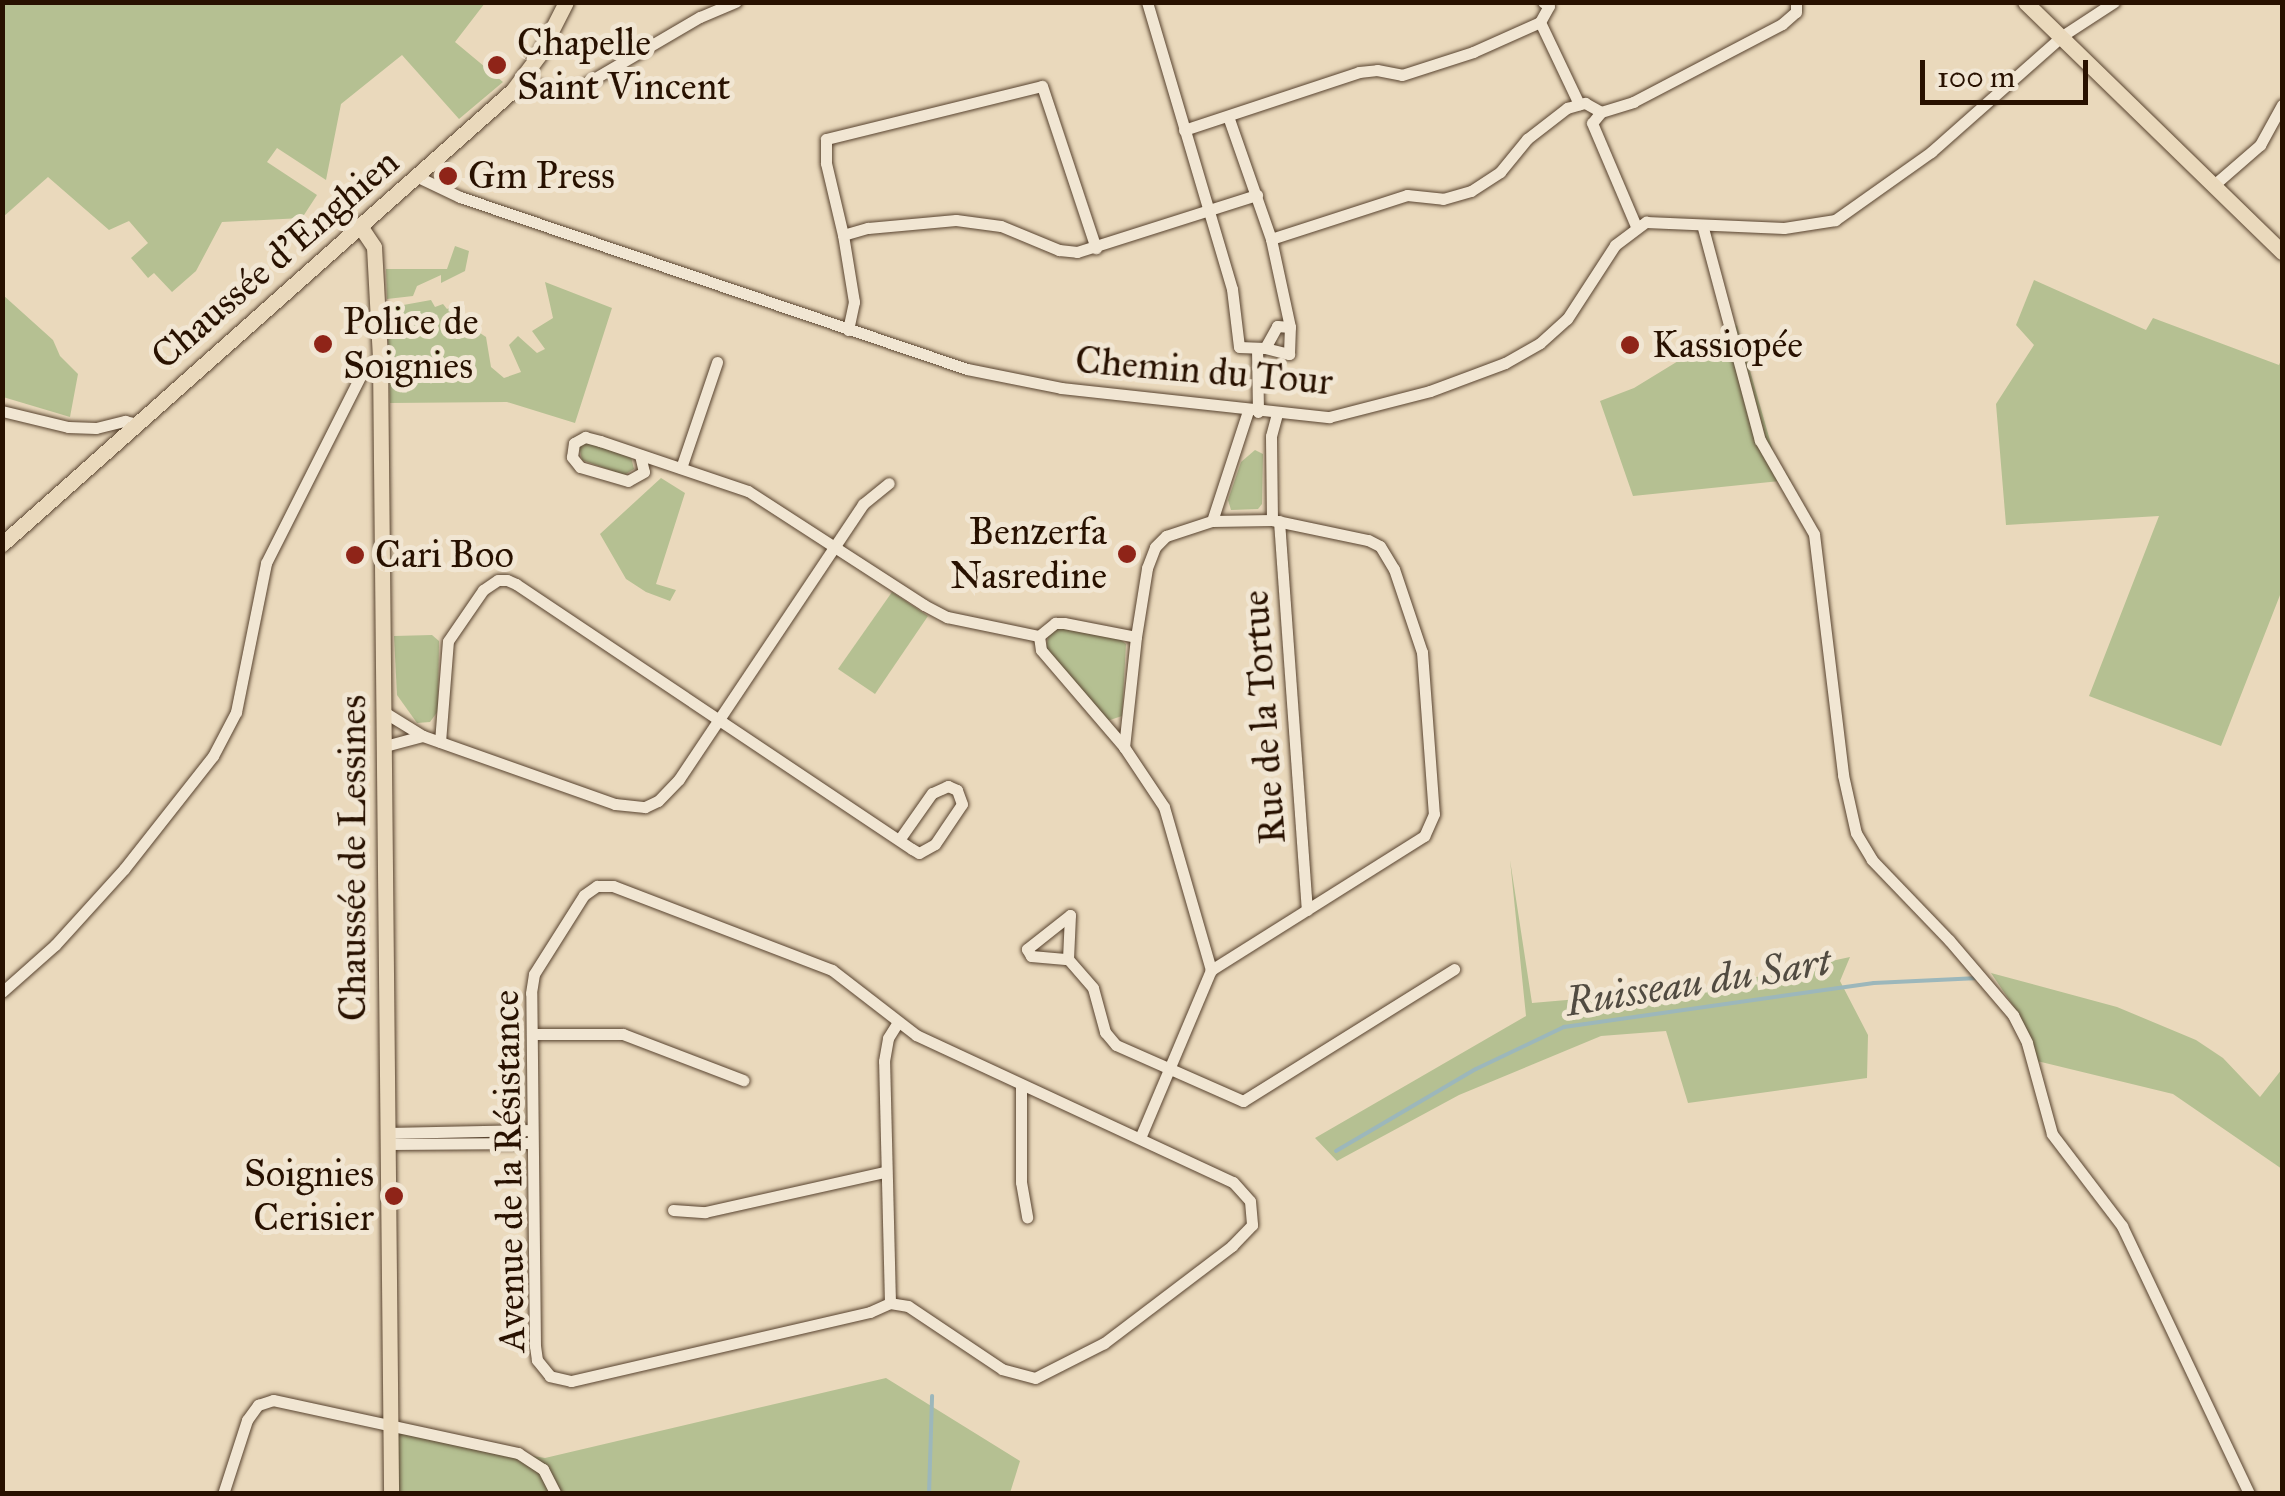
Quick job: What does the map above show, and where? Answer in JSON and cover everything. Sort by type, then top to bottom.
[{"type":"main road","name":"Chaussée d'Enghien","points":[[2,544],[418,178],[523,78],[566,2]]},
{"type":"main road","points":[[2025,2],[2282,252]]},
{"type":"main road","name":"Chaussée de Lessines","points":[[360,226],[374,247],[380,359],[391,1494]]},
{"type":"street","points":[[523,78],[551,90],[580,87],[700,17],[736,2]]},
{"type":"street","points":[[1147,2],[1232,289],[1239,348],[1289,354],[1290,327],[1271,240],[1229,118]]},
{"type":"street","points":[[1796,2],[1796,12],[1782,24],[1632,102],[1600,112],[1592,123],[1636,226],[1658,222],[1704,228],[1784,228],[1836,220],[1931,152],[2062,36],[2114,2]]},
{"type":"street","points":[[1184,130],[1360,72],[1378,70],[1402,76],[1472,52],[1546,9],[1579,104],[1600,112]]},
{"type":"street","points":[[848,330],[854,302],[826,163],[826,139],[1042,86],[1096,248]]},
{"type":"street","points":[[1271,240],[1407,194],[1443,199],[1470,192],[1500,172],[1527,140],[1579,104]]},
{"type":"street","points":[[2216,184],[2260,145],[2282,104]]},
{"type":"street","name":"Chemin du Tour","points":[[418,178],[848,330],[1008,379],[1278,414],[1329,417],[1359,413],[1506,363],[1540,343],[1566,319],[1615,245],[1636,226]]},
{"type":"street","points":[[843,235],[868,228],[956,220],[1002,226],[1059,250],[1096,248],[1258,195]]},
{"type":"street","points":[[1704,228],[1760,440],[1814,534],[1843,775],[1860,842],[2013,1015],[2028,1043],[2052,1134],[2122,1226],[2249,1494]]},
{"type":"street","points":[[1212,521],[1253,411],[1261,348],[1277,326],[1290,327]]},
{"type":"street","points":[[2,992],[55,945],[124,870],[213,756],[236,712],[266,563],[363,372],[380,359]]},
{"type":"street","points":[[680,468],[717,362]]},
{"type":"street","points":[[2,411],[68,428],[96,428],[125,420],[136,424]]},
{"type":"street","name":"Rue de la Tortue","points":[[1278,414],[1271,436],[1275,520],[1307,910]]},
{"type":"street","points":[[640,454],[644,472],[628,480],[580,466],[572,457],[574,443],[585,437],[640,454],[764,498],[948,617],[1039,636]]},
{"type":"street","points":[[384,712],[423,736],[615,804],[645,807],[671,790],[862,504],[888,484]]},
{"type":"street","points":[[1124,747],[1136,637],[1155,547],[1166,536],[1212,521],[1275,520],[1368,540],[1388,556],[1422,652],[1431,826],[1424,836],[1211,970],[1140,1138]]},
{"type":"street","points":[[440,742],[448,641],[482,590],[498,580],[516,584],[719,718],[899,840],[919,853],[928,852],[962,804],[956,790],[948,786],[932,793],[899,840]]},
{"type":"street","points":[[1039,636],[1048,627],[1064,623],[1136,637]]},
{"type":"street","points":[[1039,636],[1041,650],[1124,747],[1169,818],[1211,970]]},
{"type":"street","points":[[385,746],[423,736]]},
{"type":"street","name":"Avenue de la Résistance","points":[[890,1303],[870,1312],[570,1381],[550,1376],[536,1360],[534,974],[584,895],[597,886],[613,886],[832,970],[898,1022]]},
{"type":"street","points":[[1068,959],[1031,956],[1027,949],[1070,915],[1068,959],[1093,988],[1109,1040],[1243,1101],[1454,969]]},
{"type":"street","points":[[898,1022],[1244,1190],[1254,1212],[1246,1235],[1104,1343],[1047,1373],[1024,1378],[1002,1369],[908,1306],[890,1303],[884,1061],[888,1038],[898,1022]]},
{"type":"street","points":[[532,1034],[624,1034],[742,1080]]},
{"type":"street","points":[[1021,1084],[1021,1182],[1027,1217]]},
{"type":"street","name":"Avenue de la Résistance","points":[[388,1138],[532,1136]]},
{"type":"street","points":[[673,1210],[705,1212],[884,1172]]},
{"type":"street","points":[[223,1494],[248,1420],[266,1401],[518,1454],[543,1470],[556,1494]]},
{"type":"green space","points":[[3,2],[485,3],[455,42],[503,82],[459,119],[402,55],[341,104],[326,180],[277,148],[267,162],[317,195],[302,218],[222,222],[196,271],[172,292],[154,273],[148,278],[131,258],[148,243],[129,221],[109,230],[48,177],[3,217]]},
{"type":"green space","points":[[455,246],[469,251],[465,271],[441,283],[441,275],[417,286],[413,296],[387,299],[386,269],[447,269]]},
{"type":"green space","points":[[2034,280],[2146,330],[2153,318],[2279,365],[2282,358],[2282,590],[2221,746],[2089,696],[2159,516],[2006,525],[1996,404],[2034,345],[2016,325]]},
{"type":"green space","points":[[545,282],[612,308],[575,423],[507,402],[390,403],[387,308],[431,300],[435,307],[443,304],[447,309],[462,302],[456,317],[486,337],[491,367],[504,378],[521,372],[509,345],[518,336],[537,353],[545,349],[532,331],[553,318]]},
{"type":"green space","points":[[3,295],[53,340],[60,356],[78,374],[70,417],[3,397]]},
{"type":"green space","points":[[1737,325],[1775,458],[1791,480],[1633,496],[1600,401],[1634,388]]},
{"type":"green space","points":[[589,442],[631,457],[634,469],[624,475],[582,460],[579,445]]},
{"type":"green space","points":[[1255,450],[1263,454],[1262,504],[1258,509],[1231,510],[1228,500],[1241,462]]},
{"type":"green space","points":[[661,478],[685,493],[656,584],[676,590],[670,601],[626,579],[600,534]]},
{"type":"green space","points":[[892,592],[928,616],[875,694],[838,669]]},
{"type":"green space","points":[[1058,628],[1120,639],[1126,644],[1122,716],[1107,721],[1046,648],[1049,633]]},
{"type":"green space","points":[[432,635],[439,641],[438,711],[430,722],[417,723],[397,695],[394,636]]},
{"type":"green space","points":[[1510,860],[1532,1003],[1705,988],[1850,957],[1840,981],[1868,1035],[1867,1078],[1688,1103],[1666,1031],[1601,1036],[1459,1095],[1337,1161],[1315,1138],[1526,1016]]},
{"type":"green space","points":[[1991,973],[2117,1007],[2196,1040],[2223,1058],[2260,1097],[2282,1069],[2282,1169],[2173,1094],[2037,1061],[2016,1010]]},
{"type":"green space","points":[[886,1378],[1020,1461],[1010,1493],[397,1494],[397,1433],[545,1458]]},
{"type":"waterway","name":"Ruisseau du Sart","points":[[1336,1151],[1476,1069],[1564,1027],[1874,983],[1979,978]]},
{"type":"waterway","name":"Ruisseau du Sart","points":[[929,1494],[932,1396]]},
{"type":"place","name":"Chapelle Saint Vincent","points":[[497,65]]},
{"type":"place","name":"Gm Press","points":[[448,176]]},
{"type":"place","name":"Police de Soignies","points":[[323,344]]},
{"type":"place","name":"Kassiopée","points":[[1630,345]]},
{"type":"place","name":"Benzerfa Nasredine","points":[[1127,554]]},
{"type":"place","name":"Cari Boo","points":[[355,555]]},
{"type":"place","name":"Soignies Cerisier","points":[[394,1196]]}]
